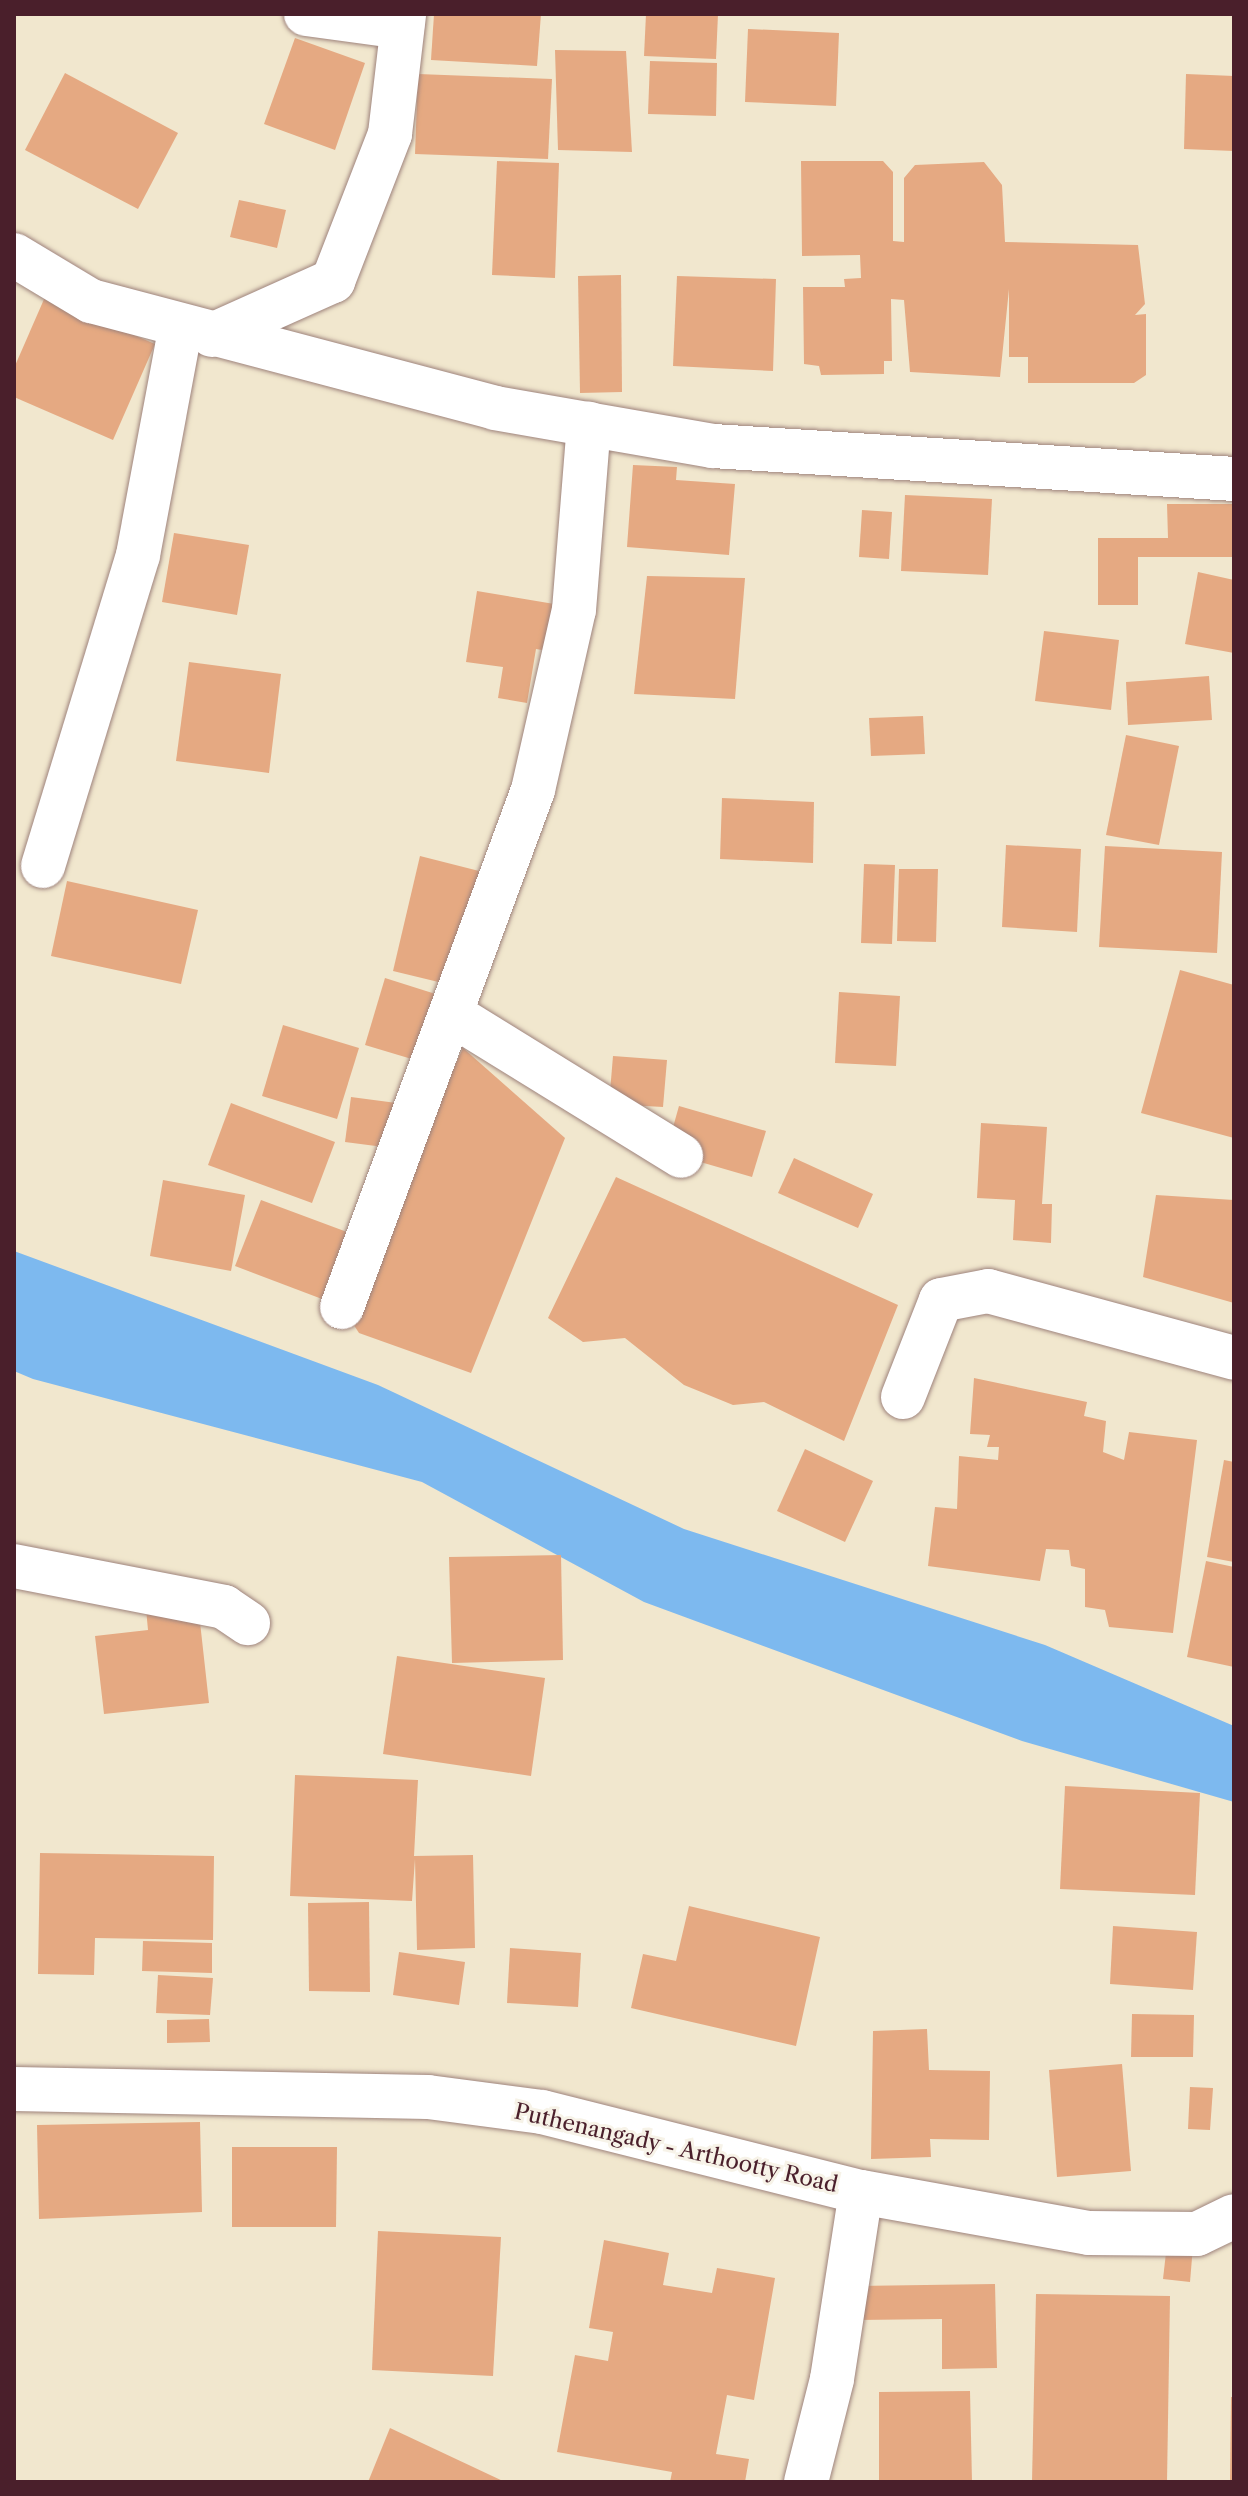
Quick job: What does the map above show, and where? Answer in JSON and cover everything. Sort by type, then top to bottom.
[{"type":"street","points":[[196,331],[333,281],[390,134],[403,21],[306,14]]},
{"type":"street","points":[[14,255],[91,301],[495,408],[713,446],[1234,479]]},
{"type":"street","points":[[43,866],[138,555],[196,331]]},
{"type":"street","points":[[342,1307],[453,1015],[537,775],[574,610],[589,424]]},
{"type":"street","points":[[453,1015],[681,1156]]},
{"type":"street","points":[[903,1397],[941,1300],[988,1291],[1234,1358]]},
{"type":"street","points":[[14,1566],[224,1607],[248,1623]]},
{"type":"street","name":"Puthenangady - Arthootty Road","points":[[14,2089],[428,2097],[542,2112],[861,2192],[1013,2221],[1156,2237],[1197,2234],[1234,2216]]},
{"type":"street","points":[[806,2482],[832,2379],[861,2192]]},
{"type":"water","points":[[14,1251],[378,1385],[684,1529],[1045,1645],[1234,1726],[1234,1802],[1022,1741],[644,1602],[422,1482],[33,1379],[14,1371]]},
{"type":"building","points":[[434,14],[541,14],[537,66],[431,60]]},
{"type":"building","points":[[646,14],[718,14],[716,59],[644,56]]},
{"type":"building","points":[[748,29],[839,33],[836,106],[745,102]]},
{"type":"building","points":[[295,38],[365,63],[335,150],[264,124]]},
{"type":"building","points":[[555,50],[626,51],[632,152],[558,150]]},
{"type":"building","points":[[650,61],[717,63],[716,116],[648,114]]},
{"type":"building","points":[[65,73],[178,133],[138,209],[25,150]]},
{"type":"building","points":[[418,74],[552,79],[548,159],[415,154]]},
{"type":"building","points":[[1186,74],[1234,76],[1234,151],[1184,149]]},
{"type":"building","points":[[497,161],[559,163],[555,278],[492,275]]},
{"type":"building","points":[[801,161],[883,161],[893,172],[893,241],[904,242],[904,178],[915,165],[984,162],[1002,185],[1005,242],[1138,245],[1145,304],[1135,315],[1146,314],[1146,375],[1134,383],[1028,383],[1028,357],[1009,357],[1009,289],[1000,377],[910,372],[904,300],[891,299],[892,361],[884,361],[884,374],[821,375],[819,366],[804,364],[803,287],[845,287],[844,279],[861,278],[860,255],[802,256]]},
{"type":"building","points":[[239,200],[286,210],[277,248],[230,237]]},
{"type":"building","points":[[621,275],[622,392],[580,393],[578,276]]},
{"type":"building","points":[[677,276],[776,279],[773,371],[673,366]]},
{"type":"building","points":[[45,297],[155,344],[113,440],[14,397],[14,368]]},
{"type":"building","points":[[633,465],[677,467],[676,480],[735,484],[729,555],[627,547]]},
{"type":"building","points":[[905,495],[992,499],[988,575],[901,571]]},
{"type":"building","points":[[1167,504],[1234,504],[1234,557],[1138,557],[1138,605],[1098,605],[1098,538],[1168,538]]},
{"type":"building","points":[[862,510],[892,512],[889,559],[859,557]]},
{"type":"building","points":[[174,533],[249,545],[237,615],[162,602]]},
{"type":"building","points":[[1198,572],[1234,580],[1234,653],[1185,644]]},
{"type":"building","points":[[647,576],[745,578],[735,699],[634,694]]},
{"type":"building","points":[[477,591],[584,609],[577,656],[536,649],[527,703],[498,698],[503,667],[466,662]]},
{"type":"building","points":[[1044,631],[1119,640],[1111,710],[1035,701]]},
{"type":"building","points":[[189,662],[281,674],[269,773],[176,761]]},
{"type":"building","points":[[1209,676],[1212,720],[1128,725],[1126,682]]},
{"type":"building","points":[[923,716],[925,754],[871,756],[869,718]]},
{"type":"building","points":[[1126,735],[1179,746],[1159,845],[1106,835]]},
{"type":"building","points":[[722,798],[814,802],[813,863],[720,859]]},
{"type":"building","points":[[1006,845],[1081,849],[1077,932],[1002,927]]},
{"type":"building","points":[[1105,846],[1222,852],[1217,953],[1099,947]]},
{"type":"building","points":[[420,856],[483,872],[455,986],[393,971]]},
{"type":"building","points":[[864,864],[895,865],[892,944],[861,943]]},
{"type":"building","points":[[899,869],[938,869],[936,942],[897,941]]},
{"type":"building","points":[[67,881],[198,910],[181,984],[51,956]]},
{"type":"building","points":[[1180,970],[1234,985],[1234,1138],[1141,1113]]},
{"type":"building","points":[[385,978],[445,997],[425,1063],[365,1045]]},
{"type":"building","points":[[839,992],[900,996],[896,1066],[835,1063]]},
{"type":"building","points":[[283,1025],[359,1048],[337,1119],[262,1096]]},
{"type":"building","points":[[463,1048],[565,1138],[471,1373],[359,1333],[342,1307]]},
{"type":"building","points":[[613,1056],[667,1060],[663,1107],[609,1104]]},
{"type":"building","points":[[351,1097],[404,1104],[399,1149],[345,1142]]},
{"type":"building","points":[[231,1103],[335,1142],[312,1203],[208,1165]]},
{"type":"building","points":[[679,1106],[766,1131],[752,1177],[666,1152]]},
{"type":"building","points":[[981,1123],[1047,1127],[1042,1204],[1052,1204],[1051,1243],[1013,1240],[1015,1200],[977,1198]]},
{"type":"building","points":[[794,1158],[873,1194],[858,1228],[778,1193]]},
{"type":"building","points":[[616,1177],[898,1305],[844,1441],[764,1402],[733,1405],[684,1385],[625,1338],[583,1342],[548,1318]]},
{"type":"building","points":[[163,1180],[245,1195],[231,1271],[150,1256]]},
{"type":"building","points":[[1156,1195],[1234,1200],[1234,1303],[1143,1277]]},
{"type":"building","points":[[261,1200],[347,1232],[322,1299],[235,1266]]},
{"type":"building","points":[[974,1378],[1087,1402],[1084,1416],[1106,1421],[1103,1452],[1124,1460],[1129,1432],[1197,1440],[1173,1633],[1109,1627],[1105,1610],[1085,1607],[1085,1569],[1071,1566],[1069,1550],[1046,1549],[1040,1581],[928,1566],[935,1507],[957,1509],[959,1456],[998,1460],[999,1447],[987,1447],[990,1435],[970,1434]]},
{"type":"building","points":[[805,1449],[873,1481],[845,1542],[777,1511]]},
{"type":"building","points":[[1224,1460],[1234,1462],[1234,1562],[1207,1557]]},
{"type":"building","points":[[561,1555],[563,1660],[452,1663],[449,1557]]},
{"type":"building","points":[[1206,1561],[1234,1567],[1234,1667],[1187,1657]]},
{"type":"building","points":[[198,1604],[209,1703],[104,1714],[95,1636],[148,1630],[146,1609]]},
{"type":"building","points":[[397,1656],[545,1678],[531,1776],[383,1754]]},
{"type":"building","points":[[295,1775],[418,1780],[414,1856],[473,1855],[475,1948],[417,1950],[415,1859],[412,1901],[290,1896]]},
{"type":"building","points":[[1065,1786],[1200,1793],[1195,1895],[1060,1889]]},
{"type":"building","points":[[40,1853],[214,1856],[213,1940],[95,1938],[94,1975],[38,1974]]},
{"type":"building","points":[[369,1902],[370,1992],[309,1991],[308,1903]]},
{"type":"building","points":[[689,1906],[820,1937],[796,2046],[631,2008],[643,1954],[676,1961]]},
{"type":"building","points":[[1113,1926],[1197,1932],[1193,1990],[1110,1984]]},
{"type":"building","points":[[143,1941],[212,1943],[212,1973],[142,1971]]},
{"type":"building","points":[[510,1948],[581,1953],[578,2007],[507,2003]]},
{"type":"building","points":[[399,1952],[465,1962],[459,2005],[393,1995]]},
{"type":"building","points":[[158,1975],[213,1978],[210,2015],[156,2013]]},
{"type":"building","points":[[1132,2014],[1194,2015],[1193,2057],[1131,2057]]},
{"type":"building","points":[[209,2019],[210,2042],[167,2043],[167,2020]]},
{"type":"building","points":[[927,2029],[929,2070],[990,2071],[989,2140],[930,2139],[931,2157],[871,2159],[873,2031]]},
{"type":"building","points":[[1122,2064],[1131,2171],[1057,2177],[1049,2070]]},
{"type":"building","points":[[1190,2087],[1213,2088],[1210,2130],[1188,2129]]},
{"type":"building","points":[[200,2122],[202,2212],[39,2219],[37,2125]]},
{"type":"building","points":[[232,2147],[337,2147],[336,2227],[232,2227]]},
{"type":"building","points":[[378,2231],[501,2237],[493,2376],[372,2370]]},
{"type":"building","points":[[604,2240],[669,2253],[663,2285],[712,2293],[717,2268],[775,2278],[754,2400],[727,2395],[716,2454],[749,2459],[745,2482],[670,2482],[672,2472],[557,2452],[575,2355],[608,2361],[613,2332],[589,2328]]},
{"type":"building","points":[[1167,2244],[1193,2246],[1190,2282],[1163,2279]]},
{"type":"building","points":[[995,2284],[997,2368],[942,2369],[942,2319],[857,2320],[856,2286]]},
{"type":"building","points":[[1036,2294],[1170,2296],[1167,2482],[1032,2482]]},
{"type":"building","points":[[970,2391],[972,2482],[879,2482],[879,2392]]},
{"type":"building","points":[[1231,2397],[1234,2397],[1234,2482],[1230,2482]]},
{"type":"building","points":[[390,2428],[505,2482],[368,2482]]}]
